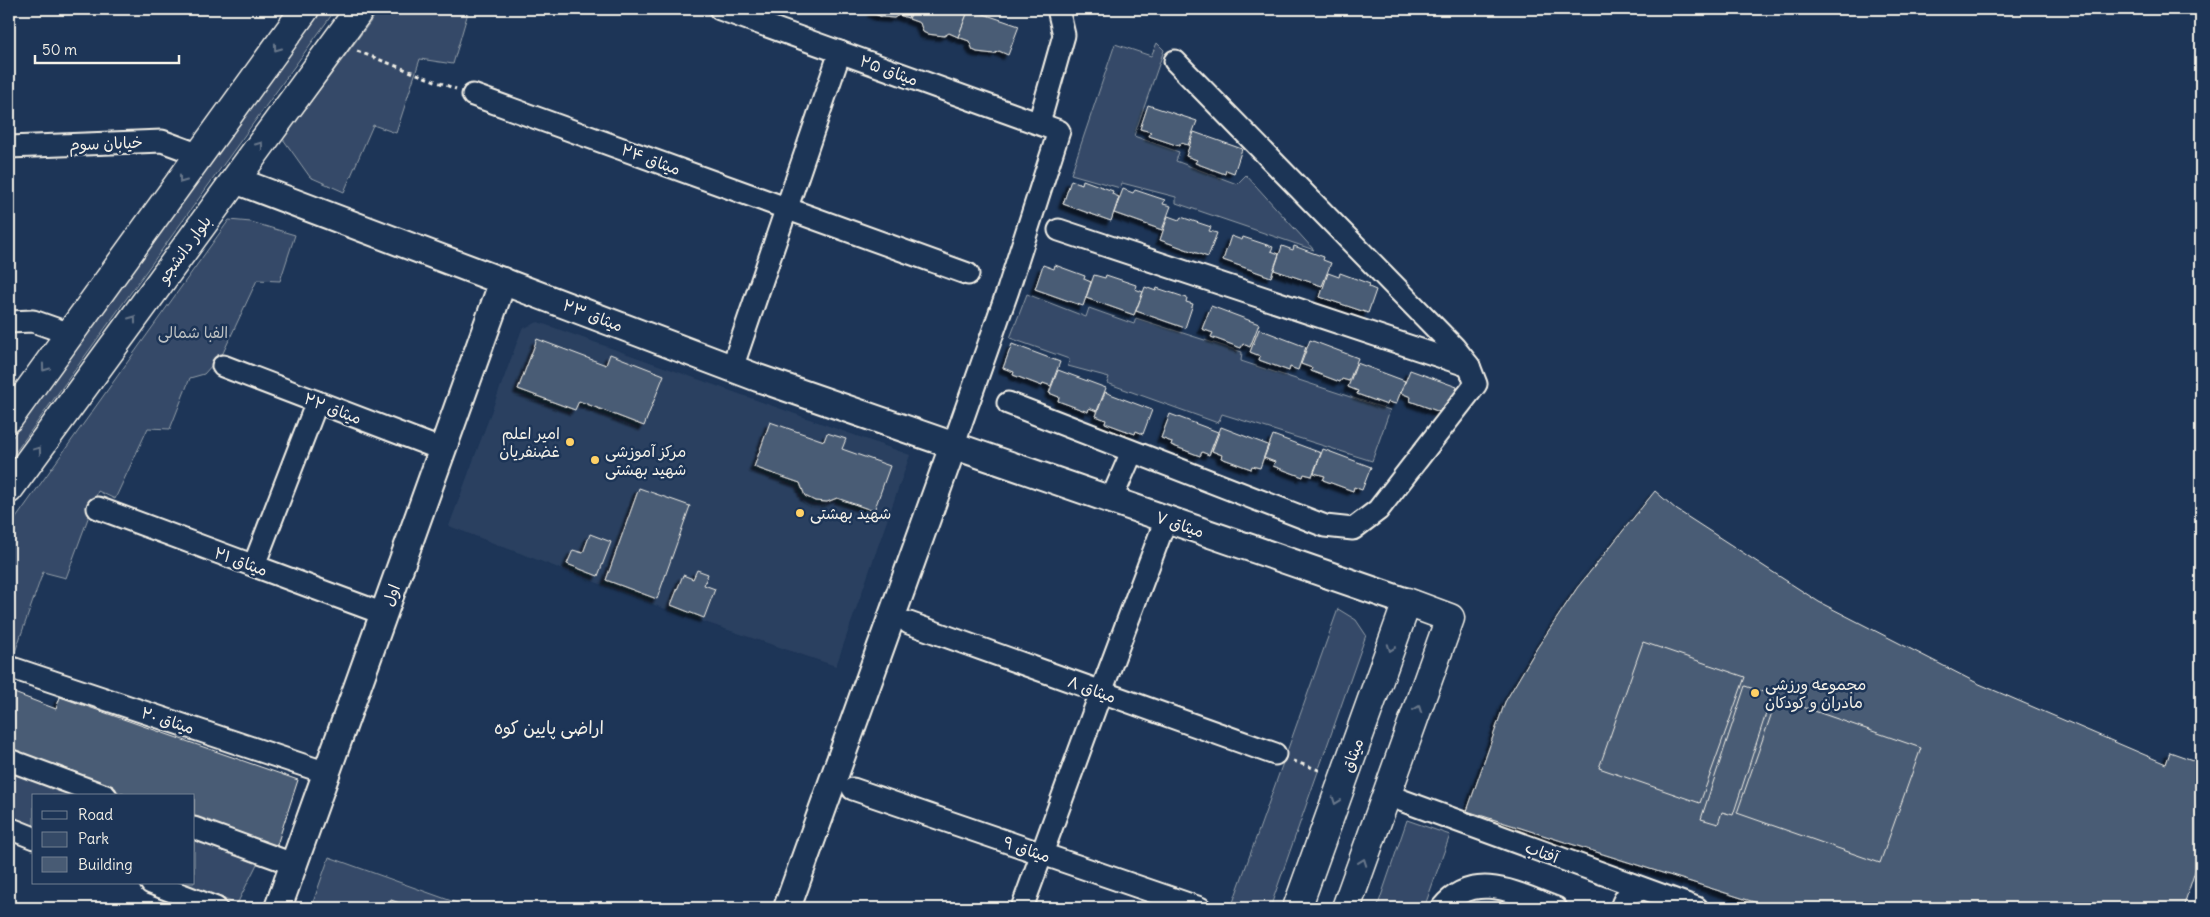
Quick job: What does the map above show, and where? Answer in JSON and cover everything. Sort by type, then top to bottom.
[{"type":"main road","points":[[9,418],[305,9]]},
{"type":"main road","name":"بلوار دانشجو","points":[[9,489],[360,9]]},
{"type":"main road","points":[[1346,908],[1450,618],[1407,602]]},
{"type":"main road","name":"میثاق","points":[[1298,908],[1407,602]]},
{"type":"street","name":"میثاق ۲۵","points":[[720,9],[1059,131],[1008,290],[953,446]]},
{"type":"street","points":[[1039,123],[1064,35],[1058,9]]},
{"type":"street","points":[[732,368],[840,52]]},
{"type":"street","points":[[1008,403],[1325,526],[1353,529],[1378,510],[1476,384],[1469,366],[1454,347],[1175,61]]},
{"type":"street","name":"میثاق ۲۴","points":[[473,95],[968,274]]},
{"type":"street","name":"خیابان سوم","points":[[9,147],[162,141],[200,155]]},
{"type":"street","name":"میثاق ۲۳","points":[[235,180],[732,368],[953,446]]},
{"type":"street","points":[[1058,230],[1469,366]]},
{"type":"street","name":"اول","points":[[278,908],[503,281]]},
{"type":"street","points":[[9,322],[33,321],[70,334]]},
{"type":"street","name":"میثاق ۲۲","points":[[223,366],[443,450]]},
{"type":"street","points":[[254,566],[317,402]]},
{"type":"street","points":[[787,908],[953,446]]},
{"type":"street","name":"میثاق ۷","points":[[953,446],[1407,602]]},
{"type":"street","points":[[1111,500],[1132,452]]},
{"type":"street","name":"میثاق ۲۱","points":[[98,508],[384,614]]},
{"type":"street","points":[[1022,908],[1100,692],[1166,519]]},
{"type":"street","name":"میثاق ۸","points":[[909,623],[1275,754]]},
{"type":"street","name":"میثاق ۲۰","points":[[9,667],[327,773]]},
{"type":"street","points":[[9,760],[101,794]]},
{"type":"street","name":"میثاق ۹","points":[[853,789],[1200,908]]},
{"type":"street","name":"آفتاب","points":[[1387,795],[1695,908]]},
{"type":"street","points":[[9,828],[32,837]]},
{"type":"street","points":[[195,828],[293,864]]},
{"type":"street","points":[[155,884],[216,908]]},
{"type":"street","points":[[1442,908],[1451,898],[1469,888],[1489,887],[1513,892],[1556,908]]},
{"type":"street","points":[[1621,908],[1624,897],[1631,892],[1643,889]]},
{"type":"path","points":[[335,43],[473,95]]},
{"type":"path","points":[[1275,754],[1344,778]]},
{"type":"shaded area","points":[[538,322],[910,455],[836,666],[660,607],[449,526],[522,329]]},
{"type":"green space","points":[[323,9],[336,9],[9,461],[9,442]]},
{"type":"green space","points":[[380,9],[469,9],[453,64],[420,59],[396,133],[373,125],[344,192],[310,177],[283,139]]},
{"type":"green space","points":[[1157,43],[1164,50],[1134,136],[1179,152],[1176,161],[1237,184],[1246,175],[1314,250],[1176,203],[1176,197],[1122,183],[1120,188],[1071,174],[1115,44],[1151,56]]},
{"type":"green space","name":"الفبا شمالی","points":[[229,220],[251,222],[295,235],[280,281],[257,280],[223,353],[204,374],[190,378],[170,429],[148,428],[115,499],[98,491],[66,578],[43,572],[14,655],[9,654],[9,528]]},
{"type":"green space","points":[[1027,294],[1086,317],[1089,308],[1134,324],[1136,318],[1242,352],[1241,361],[1390,410],[1372,461],[1222,414],[1218,423],[1107,383],[1109,377],[1068,366],[1069,359],[1010,338]]},
{"type":"green space","points":[[1338,609],[1356,620],[1366,635],[1270,908],[1231,908]]},
{"type":"green space","points":[[9,771],[72,794],[32,794],[32,826],[9,817]]},
{"type":"green space","points":[[1407,820],[1450,835],[1424,908],[1377,908]]},
{"type":"green space","points":[[195,837],[259,860],[237,904],[186,884],[195,884]]},
{"type":"green space","points":[[329,857],[471,908],[311,908]]},
{"type":"building","points":[[871,9],[911,9],[908,18],[899,15],[894,18],[882,17],[873,13]]},
{"type":"building","points":[[913,9],[969,9],[958,37],[949,33],[944,36],[923,32],[920,23],[909,19]]},
{"type":"building","points":[[969,9],[1019,26],[1008,55],[999,51],[994,54],[977,52],[973,50],[969,41],[958,37]]},
{"type":"building","points":[[1148,105],[1197,121],[1188,145],[1181,143],[1179,146],[1149,136],[1151,132],[1140,129]]},
{"type":"building","points":[[1194,132],[1242,149],[1234,173],[1226,170],[1225,174],[1195,163],[1197,160],[1186,156]]},
{"type":"building","points":[[1071,180],[1082,184],[1083,180],[1113,191],[1112,194],[1119,197],[1111,221],[1063,204]]},
{"type":"building","points":[[1123,189],[1133,193],[1135,190],[1165,200],[1163,204],[1171,206],[1162,230],[1114,213]]},
{"type":"building","points":[[1168,216],[1179,220],[1181,217],[1211,227],[1209,231],[1217,233],[1208,257],[1160,240]]},
{"type":"building","points":[[1231,236],[1242,240],[1243,237],[1273,247],[1271,251],[1279,254],[1271,277],[1223,260]]},
{"type":"building","points":[[1282,246],[1293,250],[1294,246],[1324,257],[1323,260],[1331,263],[1322,286],[1274,270]]},
{"type":"building","points":[[1043,265],[1054,269],[1055,265],[1085,276],[1084,279],[1091,282],[1083,306],[1035,289]]},
{"type":"building","points":[[1328,273],[1339,277],[1340,273],[1370,284],[1369,287],[1376,290],[1368,313],[1320,297]]},
{"type":"building","points":[[1094,275],[1105,278],[1106,275],[1136,285],[1135,289],[1143,292],[1134,315],[1086,298]]},
{"type":"building","points":[[1145,287],[1156,291],[1157,288],[1187,298],[1186,302],[1193,304],[1185,328],[1136,311]]},
{"type":"building","points":[[1211,306],[1259,324],[1250,347],[1243,344],[1241,348],[1211,337],[1213,333],[1202,329]]},
{"type":"building","points":[[1259,329],[1306,347],[1298,370],[1290,367],[1289,371],[1259,360],[1260,356],[1250,352]]},
{"type":"building","points":[[537,339],[606,365],[610,354],[664,375],[644,426],[579,401],[575,410],[518,389]]},
{"type":"building","points":[[1310,340],[1358,358],[1349,381],[1342,379],[1340,382],[1311,371],[1312,368],[1301,364]]},
{"type":"building","points":[[1012,344],[1060,362],[1051,386],[1043,383],[1042,386],[1013,375],[1014,372],[1003,368]]},
{"type":"building","points":[[1357,363],[1405,381],[1396,404],[1388,402],[1387,405],[1357,394],[1358,391],[1348,387]]},
{"type":"building","points":[[1058,370],[1106,388],[1097,411],[1089,408],[1088,412],[1058,401],[1059,397],[1049,393]]},
{"type":"building","points":[[1410,370],[1457,387],[1449,411],[1441,408],[1440,412],[1410,401],[1411,397],[1401,393]]},
{"type":"building","points":[[1105,392],[1152,410],[1143,434],[1136,431],[1135,434],[1105,423],[1106,420],[1096,416]]},
{"type":"building","points":[[1170,414],[1218,432],[1209,455],[1202,452],[1200,456],[1171,445],[1172,442],[1161,438]]},
{"type":"building","points":[[770,422],[824,441],[827,433],[846,439],[842,449],[890,466],[874,511],[837,498],[827,502],[815,501],[805,496],[800,483],[754,467]]},
{"type":"building","points":[[1221,427],[1268,445],[1260,468],[1252,466],[1251,469],[1221,458],[1222,455],[1212,451]]},
{"type":"building","points":[[1273,435],[1321,453],[1312,476],[1304,474],[1303,477],[1273,466],[1275,462],[1264,458]]},
{"type":"building","points":[[1323,449],[1371,467],[1362,490],[1354,487],[1353,491],[1323,480],[1325,476],[1314,473]]},
{"type":"building","points":[[639,488],[690,506],[657,599],[606,580]]},
{"type":"building","name":"مجموعه ورزشی مادران و کودکان","points":[[1655,491],[1677,510],[1819,602],[1977,683],[2166,764],[2170,752],[2201,763],[2201,853],[2183,908],[1773,908],[1467,811],[1505,702],[1537,648],[1577,588]]},
{"type":"building","points":[[590,534],[611,542],[598,576],[567,564],[573,550],[583,553]]},
{"type":"building","points":[[697,570],[708,574],[704,585],[715,589],[704,618],[671,605],[683,575],[693,579]]},
{"type":"building","points":[[1643,642],[1745,677],[1700,803],[1599,768]]},
{"type":"building","points":[[1745,686],[1772,695],[1733,815],[1722,812],[1718,824],[1701,819]]},
{"type":"building","points":[[9,691],[56,709],[60,697],[298,780],[276,848],[195,819],[195,794],[123,794],[9,753]]},
{"type":"building","points":[[1777,698],[1921,748],[1880,863],[1737,813]]},
{"type":"building","points":[[391,900],[414,908],[388,908]]},
{"type":"place","name":"امیر اعلم غضنفریان","points":[[570,442]]},
{"type":"place","name":"مرکز آموزشی شهید بهشتی","points":[[595,460]]},
{"type":"place","name":"شهید بهشتی","points":[[800,513]]},
{"type":"place","name":"مجموعه ورزشی مادران و کودکان","points":[[1755,693]]},
{"type":"district","name":"اراضی پایین کوه","points":[[549,728]]}]
